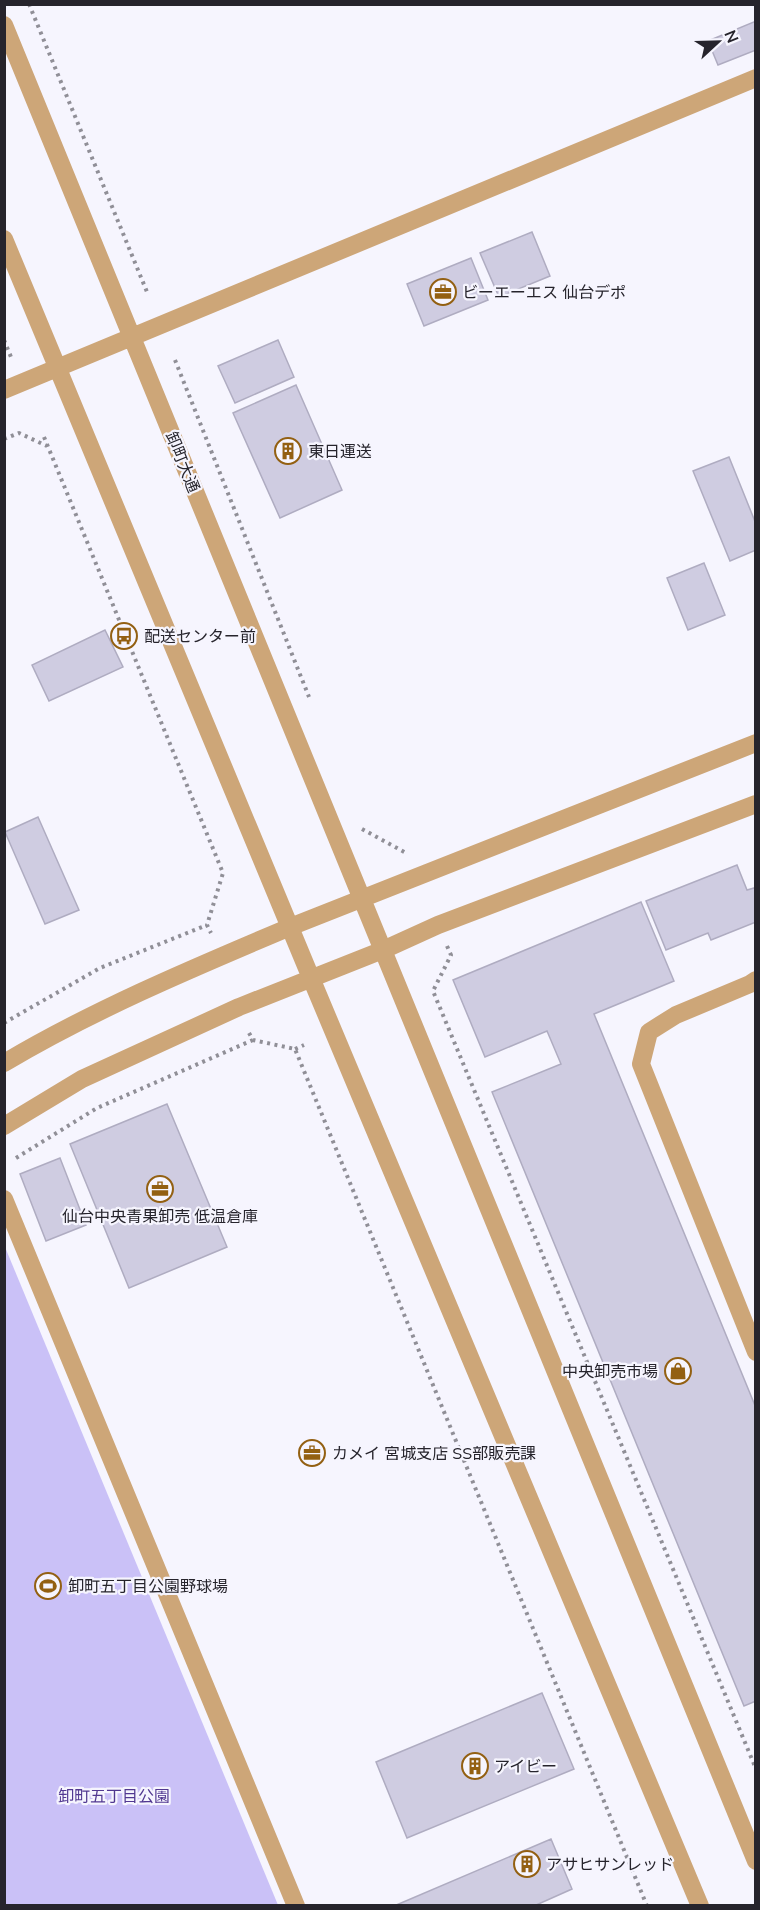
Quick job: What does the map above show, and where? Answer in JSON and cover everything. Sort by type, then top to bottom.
[{"type":"street","name":"卸町大通","points":[[4,25],[756,1861]]},
{"type":"street","points":[[4,390],[756,78]]},
{"type":"street","points":[[4,239],[700,1905]]},
{"type":"street","points":[[4,1063],[56,1033],[220,956],[756,743]]},
{"type":"street","points":[[4,1126],[82,1079],[239,1007],[438,925],[756,804]]},
{"type":"street","points":[[756,980],[676,1015],[649,1032],[641,1064],[756,1352]]},
{"type":"street","points":[[4,1199],[296,1905]]},
{"type":"path","points":[[30,4],[147,292]]},
{"type":"path","points":[[4,340],[11,357]]},
{"type":"path","points":[[175,360],[310,699]]},
{"type":"path","points":[[4,439],[19,433],[48,446]]},
{"type":"path","points":[[44,437],[223,873],[207,925],[211,933]]},
{"type":"path","points":[[358,819],[362,830],[410,855],[412,861]]},
{"type":"path","points":[[223,873],[231,870]]},
{"type":"path","points":[[4,1023],[100,968],[207,925]]},
{"type":"path","points":[[446,946],[451,955],[433,991],[756,1769]]},
{"type":"path","points":[[249,1033],[253,1040]]},
{"type":"path","points":[[16,1158],[97,1108],[253,1040],[295,1049],[304,1045]]},
{"type":"path","points":[[295,1049],[647,1905]]},
{"type":"green space","name":"卸町五丁目公園","points":[[5,1247],[278,1905],[5,1905]]},
{"type":"building","points":[[756,21],[756,50],[718,65],[708,41]]},
{"type":"building","points":[[532,232],[550,276],[499,297],[480,253]]},
{"type":"building","points":[[471,258],[488,300],[424,326],[407,284]]},
{"type":"building","points":[[278,340],[294,377],[235,403],[218,366]]},
{"type":"building","name":"東日運送","points":[[296,385],[342,490],[280,518],[233,413]]},
{"type":"building","points":[[729,457],[756,524],[756,550],[730,561],[693,471]]},
{"type":"building","points":[[704,563],[725,615],[688,630],[667,578]]},
{"type":"building","points":[[105,630],[123,667],[49,701],[32,665]]},
{"type":"building","points":[[38,817],[79,910],[45,924],[5,832]]},
{"type":"building","points":[[737,865],[747,890],[754,888],[756,892],[756,922],[711,940],[708,933],[666,950],[646,901]]},
{"type":"building","name":"中央卸売市場","points":[[641,902],[674,981],[594,1014],[756,1408],[756,1701],[744,1706],[492,1092],[561,1064],[547,1031],[485,1057],[453,980]]},
{"type":"building","points":[[167,1104],[227,1247],[129,1288],[70,1144]]},
{"type":"building","points":[[60,1158],[86,1225],[46,1241],[20,1174]]},
{"type":"building","name":"アイビー","points":[[542,1693],[574,1769],[407,1838],[376,1762]]},
{"type":"building","name":"アサヒサンレッド","points":[[551,1839],[572,1889],[534,1906],[394,1906]]},
{"type":"place","name":"ビーエーエス 仙台デポ","points":[[443,292]]},
{"type":"place","name":"東日運送","points":[[288,451]]},
{"type":"place","name":"配送センター前","points":[[124,636]]},
{"type":"place","name":"仙台中央青果卸売 低温倉庫","points":[[160,1189]]},
{"type":"place","name":"中央卸売市場","points":[[678,1371]]},
{"type":"place","name":"カメイ 宮城支店 SS部販売課","points":[[312,1453]]},
{"type":"place","name":"卸町五丁目公園野球場","points":[[48,1586]]},
{"type":"place","name":"アイビー","points":[[475,1766]]},
{"type":"place","name":"アサヒサンレッド","points":[[527,1864]]}]
